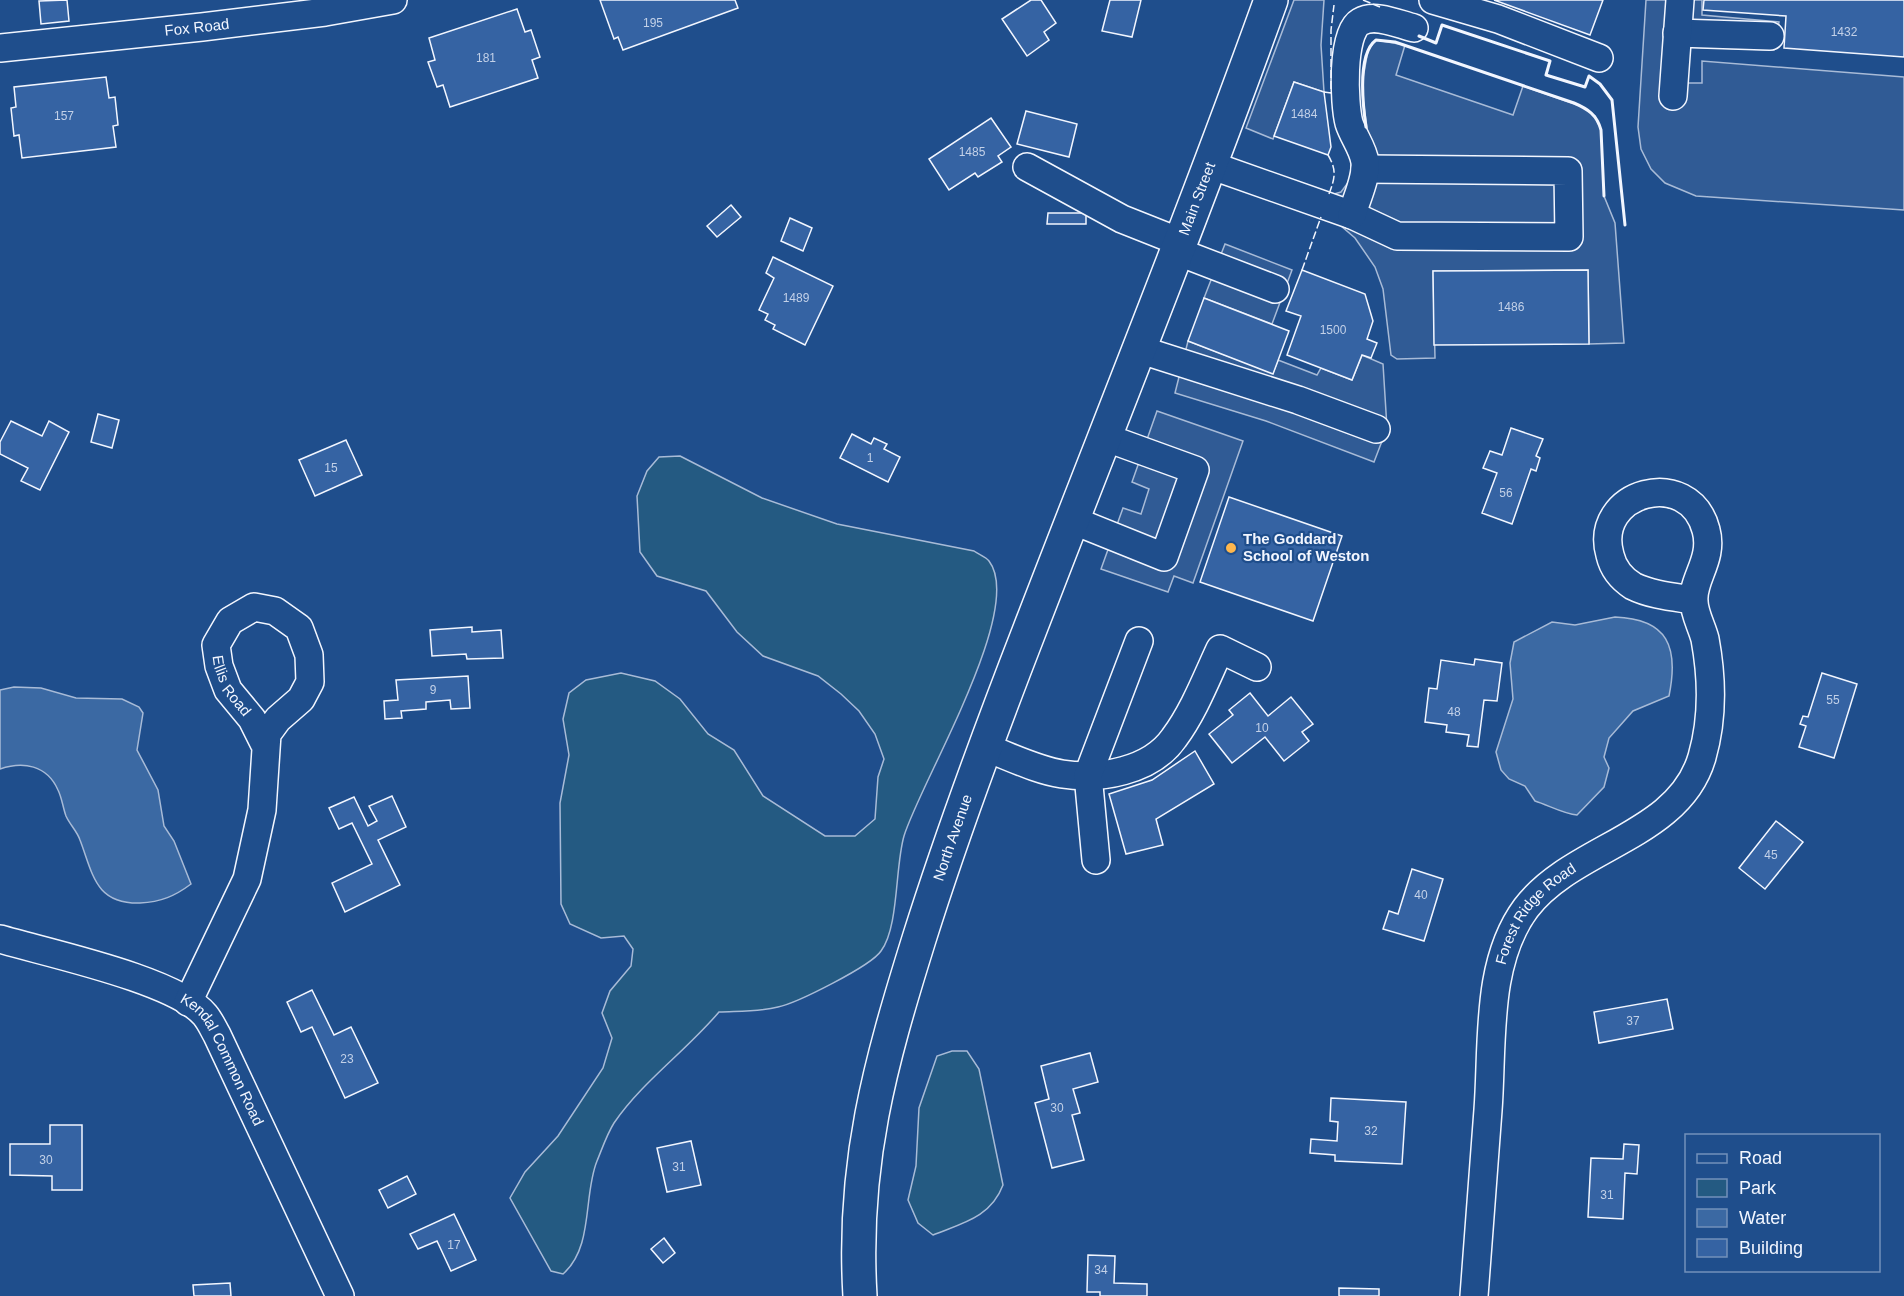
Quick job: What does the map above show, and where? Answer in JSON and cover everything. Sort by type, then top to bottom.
[{"type":"main road","name":"Main Street","points":[[1119,397],[1210,165],[1271,0]]},
{"type":"main road","name":"North Avenue","points":[[860,1296],[857,1244],[859,1196],[873,1101],[888,1038],[939,876],[984,747],[1119,397]]},
{"type":"street","name":"Fox Road","points":[[0,48],[334,11],[393,0]]},
{"type":"street","points":[[1433,0],[1469,5],[1599,58]]},
{"type":"street","points":[[1673,96],[1680,0]]},
{"type":"street","points":[[1352,215],[1365,169],[1364,157],[1353,134],[1347,110],[1346,65],[1350,37],[1357,24],[1367,19],[1383,20],[1414,28]]},
{"type":"street","points":[[1677,33],[1770,36]]},
{"type":"street","points":[[1210,165],[1352,215],[1396,236],[1569,237],[1568,171],[1365,169]]},
{"type":"street","points":[[1027,167],[1122,219],[1275,289]]},
{"type":"street","points":[[1138,349],[1298,400],[1376,429]]},
{"type":"street","points":[[1072,520],[1164,557],[1195,470],[1104,437]]},
{"type":"street","name":"Forest Ridge Road","points":[[1474,1296],[1494,1012],[1504,950],[1518,920],[1538,895],[1566,873],[1655,818],[1678,800],[1694,780],[1707,739],[1710,706],[1705,642],[1693,600]]},
{"type":"street","name":"Ellis Road","points":[[188,1002],[247,879],[262,810],[264,743],[267,734],[278,719],[301,699],[310,682],[309,654],[299,628],[275,611],[254,607],[230,621],[216,645],[219,666],[228,690],[252,719],[264,743]]},
{"type":"street","points":[[1096,860],[1088,776],[1138,641]]},
{"type":"street","points":[[984,747],[1048,771],[1088,776],[1133,768],[1162,752],[1186,721],[1220,649],[1257,667]]},
{"type":"street","name":"Kendal Common Road","points":[[0,939],[146,981],[188,1002],[204,1014],[217,1035],[340,1296]]},
{"type":"green space","points":[[680,456],[762,498],[837,524],[974,551],[989,561],[997,584],[994,617],[983,655],[966,697],[904,836],[891,927],[881,951],[849,974],[787,1004],[763,1010],[719,1012],[651,1080],[625,1108],[607,1137],[593,1175],[584,1235],[573,1263],[563,1274],[551,1271],[510,1198],[525,1172],[558,1136],[603,1068],[612,1038],[602,1013],[610,991],[631,966],[633,949],[624,936],[601,938],[570,924],[561,904],[560,803],[569,755],[563,719],[569,693],[586,680],[621,673],[655,681],[680,699],[708,734],[734,750],[763,796],[825,836],[855,836],[875,819],[878,777],[884,759],[875,734],[859,711],[841,694],[818,676],[763,656],[737,632],[706,591],[657,576],[640,552],[637,496],[647,471],[659,457]]},
{"type":"green space","points":[[952,1051],[967,1051],[979,1069],[1003,1185],[991,1205],[975,1218],[933,1235],[918,1223],[908,1200],[916,1166],[919,1108],[937,1056]]},
{"type":"shaded area","points":[[1294,0],[1324,0],[1321,45],[1324,92],[1294,82],[1273,139],[1246,128]]},
{"type":"shaded area","points":[[1646,0],[1702,0],[1702,15],[1779,22],[1774,50],[1685,47],[1683,83],[1702,83],[1702,61],[1904,77],[1904,210],[1696,196],[1665,183],[1651,169],[1641,149],[1638,127]]},
{"type":"shaded area","points":[[1376,40],[1405,45],[1396,75],[1513,115],[1523,86],[1583,107],[1595,116],[1601,130],[1604,196],[1615,223],[1624,343],[1589,344],[1588,270],[1433,271],[1435,358],[1397,359],[1391,355],[1383,289],[1375,267],[1355,238],[1340,225],[1334,194],[1341,192],[1350,180],[1353,163],[1346,150],[1369,142],[1363,99],[1363,78],[1368,50]]},
{"type":"shaded area","points":[[1225,244],[1292,270],[1272,324],[1204,298]]},
{"type":"shaded area","points":[[1188,341],[1273,373],[1278,360],[1317,375],[1321,368],[1352,380],[1362,355],[1383,364],[1387,428],[1374,462],[1266,421],[1175,393]]},
{"type":"shaded area","points":[[1157,411],[1243,441],[1193,583],[1174,576],[1168,592],[1101,569],[1123,508],[1141,514],[1149,489],[1132,482]]},
{"type":"water","points":[[1615,617],[1647,623],[1666,639],[1672,663],[1669,696],[1633,711],[1609,738],[1604,757],[1609,768],[1604,787],[1577,815],[1572,814],[1535,801],[1525,786],[1509,779],[1501,770],[1496,752],[1513,699],[1510,663],[1514,642],[1552,622],[1575,625]]},
{"type":"water","points":[[14,687],[41,688],[76,698],[122,699],[139,707],[143,713],[137,750],[158,790],[164,826],[174,841],[191,884],[167,898],[140,903],[113,898],[98,885],[79,837],[66,816],[59,793],[48,775],[34,767],[26,766],[17,765],[0,769],[0,690]]},
{"type":"building","points":[[67,0],[69,21],[41,24],[39,1]]},
{"type":"building","points":[[600,0],[735,0],[738,8],[623,50],[618,37],[614,39]]},
{"type":"building","points":[[1031,0],[1041,0],[1056,23],[1044,32],[1049,40],[1027,56],[1002,19]]},
{"type":"building","points":[[1110,0],[1141,0],[1132,37],[1102,31]]},
{"type":"building","points":[[1494,0],[1603,0],[1590,35]]},
{"type":"building","points":[[1704,0],[1904,0],[1904,57],[1784,48],[1786,16],[1703,10]]},
{"type":"building","points":[[517,9],[525,32],[531,30],[540,57],[532,60],[538,78],[450,107],[443,85],[437,87],[428,62],[435,60],[429,38]]},
{"type":"building","points":[[106,77],[109,98],[115,97],[118,125],[113,126],[116,147],[22,158],[19,135],[14,136],[11,108],[16,107],[14,87]]},
{"type":"building","points":[[1294,82],[1324,92],[1331,147],[1328,155],[1274,136]]},
{"type":"building","points":[[1026,111],[1077,124],[1069,157],[1017,144]]},
{"type":"building","points":[[991,118],[1011,147],[998,156],[1002,162],[978,177],[975,173],[949,190],[929,159]]},
{"type":"building","points":[[731,205],[741,217],[717,237],[707,226]]},
{"type":"building","points":[[1048,213],[1086,213],[1086,224],[1047,224]]},
{"type":"building","points":[[790,218],[812,228],[803,251],[781,241]]},
{"type":"building","points":[[773,257],[833,286],[805,345],[773,329],[775,325],[765,320],[768,314],[759,310],[774,278],[766,273]]},
{"type":"building","points":[[1302,270],[1365,294],[1373,321],[1367,339],[1377,343],[1371,358],[1362,355],[1352,380],[1287,355],[1301,316],[1286,311]]},
{"type":"building","points":[[1588,270],[1589,344],[1434,345],[1433,271]]},
{"type":"building","points":[[1204,298],[1289,331],[1273,374],[1188,341]]},
{"type":"building","points":[[98,414],[119,420],[112,448],[91,442]]},
{"type":"building","points":[[11,421],[42,436],[49,421],[69,432],[40,490],[21,481],[28,468],[0,454],[0,442]]},
{"type":"building","points":[[1511,428],[1543,439],[1536,456],[1540,458],[1536,471],[1531,469],[1512,524],[1482,513],[1497,473],[1483,468],[1490,451],[1502,455]]},
{"type":"building","points":[[852,434],[871,444],[874,438],[887,444],[884,449],[900,457],[888,482],[840,458]]},
{"type":"building","points":[[346,440],[362,475],[315,496],[299,460]]},
{"type":"building","points":[[1229,497],[1342,536],[1313,621],[1200,582]]},
{"type":"building","points":[[472,627],[472,632],[501,630],[503,658],[467,659],[466,654],[432,656],[430,630]]},
{"type":"building","points":[[1475,659],[1502,663],[1497,701],[1484,700],[1478,747],[1467,746],[1469,735],[1446,732],[1447,725],[1425,722],[1429,688],[1437,689],[1441,660],[1474,665]]},
{"type":"building","points":[[1822,673],[1857,684],[1834,758],[1799,747],[1806,726],[1800,724],[1803,716],[1808,717]]},
{"type":"building","points":[[468,676],[470,708],[451,709],[450,700],[426,702],[426,709],[401,711],[402,718],[385,719],[384,701],[398,700],[396,680]]},
{"type":"building","points":[[1250,693],[1268,716],[1291,697],[1313,724],[1302,732],[1309,741],[1284,761],[1265,737],[1232,763],[1209,734],[1233,715],[1229,710]]},
{"type":"building","points":[[1195,751],[1214,784],[1156,819],[1163,845],[1126,854],[1109,794],[1152,780]]},
{"type":"building","points":[[392,796],[406,827],[378,840],[400,885],[345,912],[332,883],[372,864],[352,823],[339,829],[329,808],[354,797],[368,826],[377,821],[369,806]]},
{"type":"building","points":[[1776,821],[1803,842],[1765,889],[1739,868]]},
{"type":"building","points":[[1412,869],[1443,879],[1424,941],[1383,929],[1389,911],[1398,914]]},
{"type":"building","points":[[312,990],[334,1035],[351,1027],[378,1083],[345,1098],[312,1027],[301,1032],[287,1002]]},
{"type":"building","points":[[1667,999],[1673,1029],[1599,1043],[1594,1012]]},
{"type":"building","points":[[1090,1053],[1098,1082],[1073,1089],[1080,1113],[1072,1115],[1084,1160],[1052,1168],[1035,1103],[1049,1099],[1041,1066]]},
{"type":"building","points":[[1331,1098],[1406,1102],[1402,1164],[1335,1161],[1335,1155],[1310,1153],[1311,1139],[1337,1141],[1338,1122],[1330,1121]]},
{"type":"building","points":[[50,1125],[82,1125],[82,1190],[52,1190],[52,1176],[10,1175],[10,1144],[50,1144]]},
{"type":"building","points":[[691,1141],[701,1185],[667,1192],[657,1148]]},
{"type":"building","points":[[1624,1144],[1639,1145],[1637,1174],[1625,1173],[1623,1219],[1588,1217],[1591,1158],[1623,1159]]},
{"type":"building","points":[[407,1176],[416,1194],[388,1208],[379,1190]]},
{"type":"building","points":[[454,1214],[476,1260],[451,1271],[437,1241],[418,1249],[410,1234]]},
{"type":"building","points":[[664,1238],[675,1253],[663,1263],[651,1249]]},
{"type":"building","points":[[1088,1255],[1115,1256],[1114,1283],[1147,1284],[1147,1296],[1100,1296],[1100,1292],[1087,1292]]},
{"type":"building","points":[[230,1283],[231,1296],[194,1296],[193,1285]]},
{"type":"building","points":[[1339,1288],[1379,1289],[1379,1296],[1339,1296]]},
{"type":"fence","points":[[1363,0],[1380,7]]},
{"type":"fence","points":[[1324,92],[1331,93],[1331,30],[1334,5]]},
{"type":"fence","points":[[1328,155],[1334,174],[1329,194]]},
{"type":"fence","points":[[1302,270],[1321,217]]},
{"type":"wall","points":[[1419,36],[1436,43],[1442,25],[1550,61],[1546,75],[1585,87],[1589,76],[1600,84],[1612,100],[1625,225]]},
{"type":"wall","points":[[1366,127],[1363,81],[1366,57],[1376,40],[1395,42],[1574,103],[1588,110],[1597,120],[1601,130],[1604,196]]},
{"type":"place","name":"The Goddard School of Weston","points":[[1231,548]]}]
